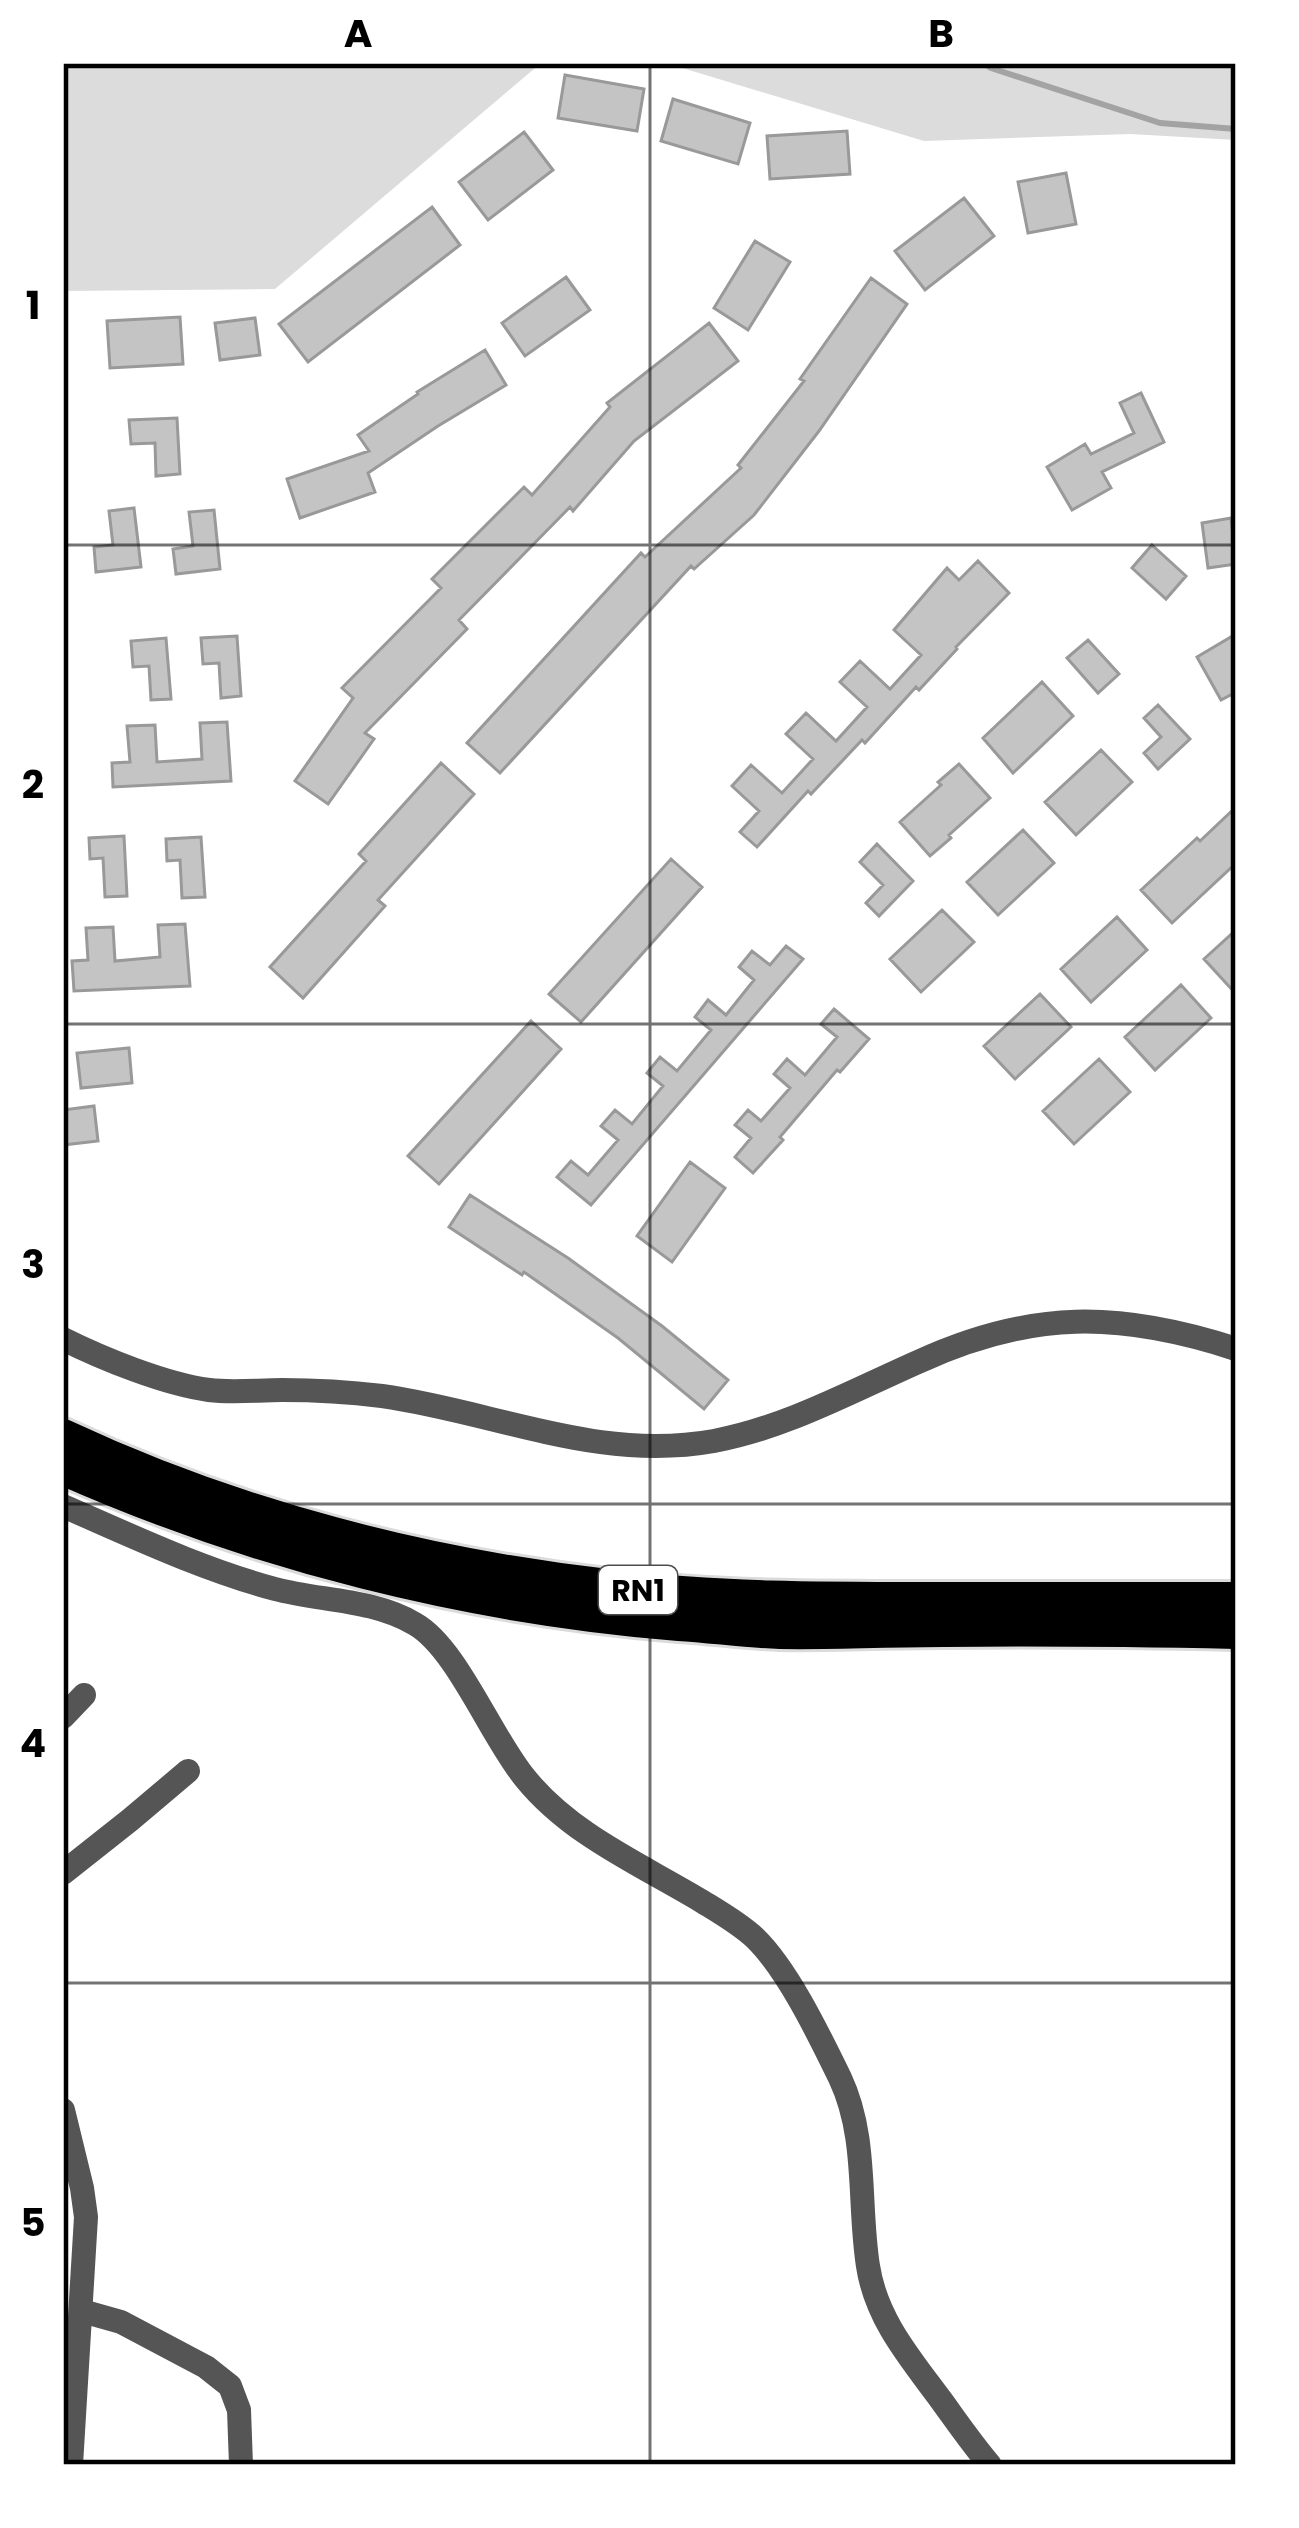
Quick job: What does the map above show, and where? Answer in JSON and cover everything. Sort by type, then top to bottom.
[{"type":"highway","name":"RN1","points":[[63,1437],[190,1489],[286,1521],[493,1572],[619,1589],[783,1600],[1236,1600]]},
{"type":"highway","name":"RN1","points":[[63,1467],[134,1498],[324,1559],[411,1582],[612,1617],[776,1630],[1236,1631]]},
{"type":"street","points":[[63,1339],[181,1384],[214,1390],[384,1396],[604,1445],[644,1447],[680,1446],[761,1431],[964,1342],[1047,1322],[1151,1325],[1236,1349]]},
{"type":"street","points":[[63,1506],[222,1573],[388,1612],[416,1624],[447,1654],[496,1739],[542,1797],[614,1851],[754,1937],[772,1957],[828,2054],[852,2111],[862,2167],[868,2269],[884,2320],[990,2465]]},
{"type":"street","points":[[63,1717],[84,1695]]},
{"type":"street","points":[[67,1863],[188,1771]]},
{"type":"street","points":[[63,2110],[86,2217],[71,2465]]},
{"type":"street","points":[[82,2311],[122,2322],[206,2367],[230,2386],[239,2410],[241,2465]]},
{"type":"shaded area","points":[[63,63],[541,63],[275,289],[63,291]]},
{"type":"shaded area","points":[[666,63],[1236,63],[1236,140],[1130,134],[924,141]]},
{"type":"building","points":[[565,75],[644,89],[637,131],[558,118]]},
{"type":"building","points":[[673,99],[750,123],[738,164],[661,141]]},
{"type":"building","points":[[847,131],[850,174],[770,179],[767,136]]},
{"type":"building","points":[[524,132],[553,170],[488,220],[459,182]]},
{"type":"building","points":[[1066,173],[1076,224],[1028,233],[1018,182]]},
{"type":"building","points":[[964,198],[994,236],[925,290],[895,251]]},
{"type":"building","points":[[432,207],[460,245],[308,362],[279,324]]},
{"type":"building","points":[[755,241],[790,262],[748,330],[714,308]]},
{"type":"building","points":[[566,277],[590,310],[525,356],[502,323]]},
{"type":"building","points":[[871,278],[907,304],[819,431],[754,515],[694,569],[691,566],[500,773],[467,743],[641,553],[645,557],[741,468],[738,465],[804,381],[800,379]]},
{"type":"building","points":[[180,317],[183,364],[110,368],[107,321]]},
{"type":"building","points":[[255,318],[260,355],[220,360],[215,323]]},
{"type":"building","points":[[709,323],[738,361],[634,441],[573,511],[570,507],[459,620],[467,629],[365,733],[374,739],[328,804],[295,781],[353,698],[342,688],[441,588],[432,579],[524,487],[532,495],[610,407],[607,403]]},
{"type":"building","points":[[485,350],[506,385],[368,473],[375,492],[300,518],[287,479],[369,451],[358,435]]},
{"type":"building","points":[[1141,393],[1164,442],[1102,472],[1111,488],[1072,510],[1047,467],[1085,444],[1091,454],[1134,433],[1120,403]]},
{"type":"building","points":[[177,418],[180,474],[156,476],[155,443],[131,444],[129,420]]},
{"type":"building","points":[[134,508],[141,567],[96,572],[94,547],[113,545],[109,511]]},
{"type":"building","points":[[214,510],[220,569],[176,574],[173,549],[193,546],[189,512]]},
{"type":"building","points":[[1231,518],[1236,564],[1208,568],[1202,523]]},
{"type":"building","points":[[1152,545],[1186,576],[1166,599],[1132,568]]},
{"type":"building","points":[[978,561],[1009,593],[919,690],[916,687],[811,794],[808,791],[757,847],[740,832],[759,811],[732,786],[751,765],[782,793],[813,759],[786,734],[806,713],[836,741],[867,707],[840,682],[860,661],[890,689],[921,655],[894,630],[947,568],[959,580]]},
{"type":"building","points":[[1236,634],[1236,692],[1221,700],[1197,657]]},
{"type":"building","points":[[237,636],[241,696],[221,698],[219,663],[203,664],[201,638]]},
{"type":"building","points":[[166,638],[171,699],[151,700],[149,666],[133,667],[131,641]]},
{"type":"building","points":[[1088,640],[1119,674],[1098,693],[1067,658]]},
{"type":"building","points":[[1042,682],[1073,716],[1013,773],[983,738]]},
{"type":"building","points":[[1158,705],[1190,739],[1158,769],[1144,753],[1161,737],[1144,718]]},
{"type":"building","points":[[227,722],[231,781],[113,787],[112,763],[130,762],[127,726],[155,725],[157,762],[202,759],[200,723]]},
{"type":"building","points":[[1101,750],[1132,782],[1076,835],[1045,802]]},
{"type":"building","points":[[441,763],[474,794],[378,900],[385,906],[303,998],[270,967],[366,861],[359,854]]},
{"type":"building","points":[[959,764],[990,798],[930,856],[900,822]]},
{"type":"building","points":[[1236,807],[1236,863],[1172,923],[1141,890]]},
{"type":"building","points":[[1023,830],[1054,863],[998,915],[967,882]]},
{"type":"building","points":[[124,836],[127,896],[105,897],[103,858],[90,859],[89,838]]},
{"type":"building","points":[[201,837],[205,897],[182,898],[180,860],[167,861],[166,839]]},
{"type":"building","points":[[877,844],[913,881],[879,916],[866,903],[883,885],[860,862]]},
{"type":"building","points":[[671,859],[702,887],[581,1022],[549,994]]},
{"type":"building","points":[[942,910],[974,942],[921,992],[890,959]]},
{"type":"building","points":[[1117,917],[1147,950],[1091,1002],[1061,969]]},
{"type":"building","points":[[185,924],[190,986],[74,991],[72,961],[88,960],[86,928],[113,927],[115,961],[160,957],[158,925]]},
{"type":"building","points":[[1236,930],[1236,994],[1204,959]]},
{"type":"building","points":[[786,946],[803,959],[591,1205],[557,1177],[571,1161],[588,1175],[618,1140],[601,1126],[615,1110],[632,1124],[663,1086],[647,1073],[660,1057],[677,1071],[711,1030],[695,1017],[708,1000],[726,1015],[754,980],[739,967],[752,951],[770,965]]},
{"type":"building","points":[[1181,985],[1211,1018],[1155,1070],[1125,1037]]},
{"type":"building","points":[[1040,994],[1071,1027],[1015,1079],[984,1046]]},
{"type":"building","points":[[834,1009],[869,1039],[837,1070],[753,1173],[735,1157],[751,1138],[735,1125],[748,1110],[761,1121],[790,1088],[774,1074],[787,1059],[805,1075],[837,1037],[821,1024]]},
{"type":"building","points":[[531,1021],[561,1049],[439,1184],[408,1156]]},
{"type":"building","points":[[129,1048],[132,1083],[81,1088],[77,1053]]},
{"type":"building","points":[[1099,1059],[1130,1092],[1074,1144],[1043,1111]]},
{"type":"building","points":[[94,1106],[98,1141],[63,1145],[63,1110]]},
{"type":"building","points":[[690,1162],[725,1188],[672,1262],[637,1236]]},
{"type":"building","points":[[470,1195],[568,1258],[728,1380],[704,1409],[618,1338],[449,1227]]},
{"type":"waterway","points":[[984,63],[1160,123],[1236,129]]}]
